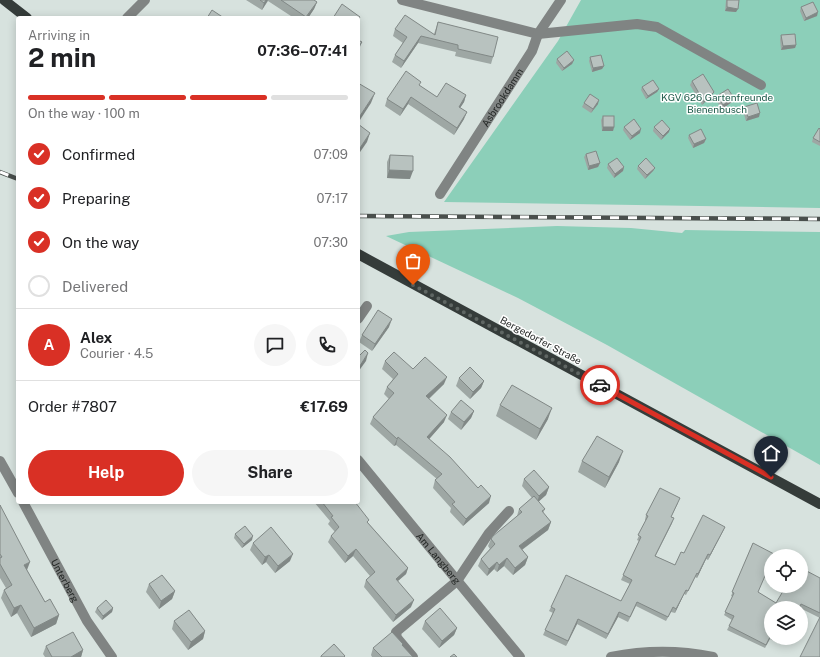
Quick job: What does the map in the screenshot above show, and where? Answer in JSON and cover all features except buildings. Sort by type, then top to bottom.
[{"type":"main road","points":[[4,0],[24,16]]},
{"type":"main road","name":"Bergedorfer Straße","points":[[360,255],[820,504]]},
{"type":"street","points":[[129,16],[145,0]]},
{"type":"street","points":[[402,0],[534,34],[637,24],[657,27],[761,84]]},
{"type":"street","name":"Asbrookdamm","points":[[440,194],[532,51],[534,34],[561,0]]},
{"type":"street","points":[[360,316],[367,306]]},
{"type":"street","points":[[0,460],[16,489]]},
{"type":"street","name":"Am Langberg","points":[[360,462],[520,657]]},
{"type":"street","name":"Unterberg","points":[[24,504],[87,621],[112,657]]},
{"type":"street","points":[[413,657],[397,638],[396,632],[457,580],[489,533],[509,511]]},
{"type":"street","points":[[611,657],[631,653],[658,651],[691,652],[713,657]]},
{"type":"green space","name":"KGV 626 Gartenfreunde Bienenbusch","points":[[581,0],[820,0],[820,208],[444,202],[558,41]]},
{"type":"green space","points":[[557,226],[631,228],[682,233],[685,230],[820,232],[820,465],[607,345],[518,298],[386,236],[409,232]]},
{"type":"railway","points":[[0,172],[16,178]]},
{"type":"railway","points":[[360,216],[820,219]]},
{"type":"way so far","points":[[413,285],[600,385]]},
{"type":"route","points":[[600,385],[771,477]]}]
